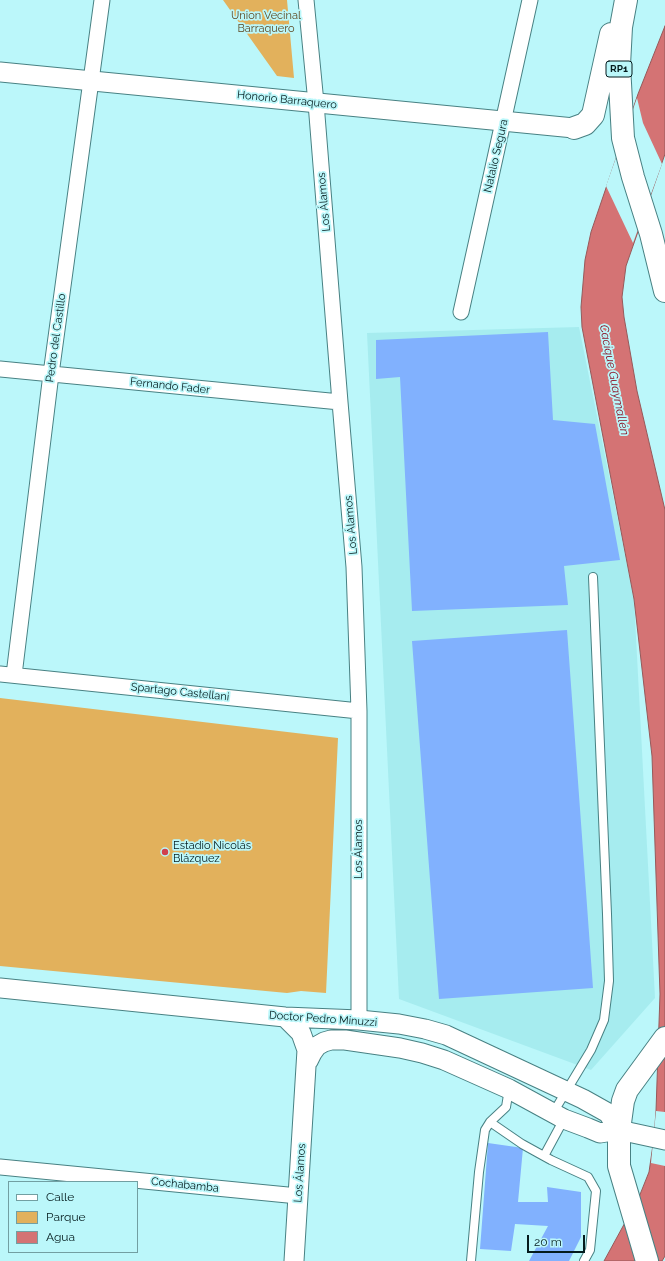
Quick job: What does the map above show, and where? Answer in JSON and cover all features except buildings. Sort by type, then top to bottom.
[{"type":"highway","points":[[574,128],[586,124],[593,116],[613,25],[625,0]]},
{"type":"highway","name":"RP1","points":[[625,0],[621,27],[619,64],[623,138],[631,172],[655,249],[665,291]]},
{"type":"highway","points":[[647,1261],[619,1166],[619,1130],[622,1101],[627,1090],[661,1042]]},
{"type":"street","name":"Pedro del Castillo","points":[[7,675],[52,374],[102,0]]},
{"type":"street","name":"Los Álamos","points":[[306,0],[316,103],[354,567],[359,711],[359,1020],[364,1034],[378,1044]]},
{"type":"street","name":"Natalio Segura","points":[[461,312],[530,0]]},
{"type":"street","name":"Honorio Barraquero","points":[[0,72],[574,128]]},
{"type":"street","name":"Fernando Fader","points":[[0,369],[340,402]]},
{"type":"street","name":"Spartago Castellani","points":[[7,675],[359,711]]},
{"type":"street","name":"Doctor Pedro Minuzzi","points":[[0,988],[285,1017],[359,1020],[399,1024],[446,1035],[583,1099],[608,1113],[619,1130]]},
{"type":"street","name":"Los Álamos","points":[[285,1017],[301,1034],[305,1041],[308,1061],[294,1261]]},
{"type":"street","name":"Doctor Pedro Minuzzi","points":[[308,1061],[317,1046],[331,1040],[378,1044],[422,1053],[444,1060],[509,1089],[558,1116],[600,1132],[619,1130],[660,1139]]},
{"type":"street","name":"Cochabamba","points":[[0,1167],[298,1196]]},
{"type":"lane","points":[[544,1156],[566,1092],[591,1050],[604,1020],[609,981],[593,577]]},
{"type":"lane","points":[[470,1261],[478,1172],[485,1130],[490,1122],[506,1107],[509,1089]]},
{"type":"lane","points":[[490,1122],[522,1144],[588,1177],[596,1191],[590,1250],[584,1261]]},
{"type":"shaded area","points":[[579,327],[634,599],[655,998],[591,1070],[399,999],[367,333]]},
{"type":"green space","name":"Union Vecinal Barraquero","points":[[223,0],[287,0],[294,78],[277,76]]},
{"type":"green space","name":"Estadio Nicolás Blázquez","points":[[0,698],[338,738],[326,993],[301,991],[287,993],[0,966]]},
{"type":"water","name":"Cacique Guaymallén","points":[[665,26],[665,154],[626,266],[622,297],[637,391],[665,510],[665,1256],[662,1261],[604,1261],[639,1197],[649,1172],[656,1111],[660,994],[652,756],[634,599],[582,327],[581,307],[585,260],[591,232],[638,94]]},
{"type":"pier","points":[[637,98],[643,123],[662,164],[633,243],[606,186]]},
{"type":"pier","points":[[656,1111],[665,1112],[665,1166],[651,1163]]},
{"type":"place","name":"Estadio Nicolás Blázquez","points":[[165,852]]}]
